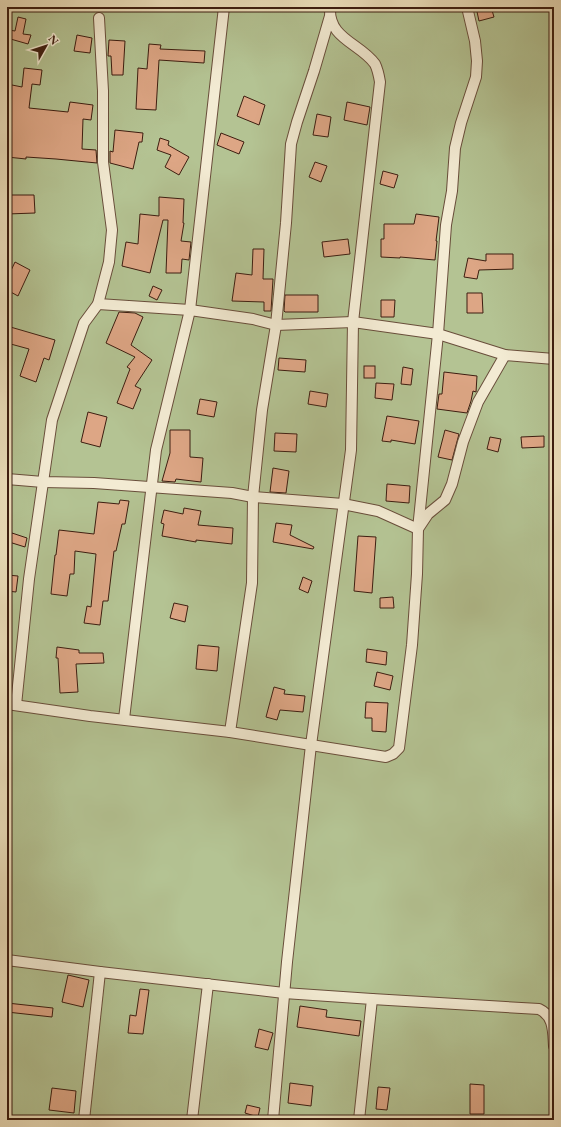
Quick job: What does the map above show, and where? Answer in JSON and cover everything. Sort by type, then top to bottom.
[{"type":"street","points":[[124,719],[156,450],[190,310],[224,7]]},
{"type":"street","points":[[99,18],[103,91],[103,162],[112,230],[109,262],[98,304],[84,323],[52,420],[11,704],[90,716],[230,732],[386,757],[393,754],[399,748],[412,645],[417,574],[418,529],[438,334],[446,225],[452,191],[455,148],[461,123],[476,78],[477,60],[475,41],[467,7]]},
{"type":"street","points":[[272,1120],[286,962],[311,745],[351,450],[352,322],[380,82],[378,72],[370,58],[346,40],[336,30],[330,11]]},
{"type":"street","points":[[230,732],[252,583],[253,497],[262,410],[276,325],[286,223],[291,144],[314,71],[330,11]]},
{"type":"street","points":[[98,304],[190,310],[253,319],[276,325],[352,322],[438,334],[505,355],[554,359]]},
{"type":"street","points":[[418,529],[428,514],[445,500],[452,484],[463,442],[478,402],[505,355]]},
{"type":"street","points":[[7,479],[43,482],[94,483],[232,493],[253,497],[343,504],[378,511],[418,529]]},
{"type":"street","points":[[7,960],[100,972],[284,992],[539,1009],[545,1012],[550,1018],[552,1023],[554,1046]]},
{"type":"street","points":[[84,1120],[100,972]]},
{"type":"street","points":[[192,1120],[208,984]]},
{"type":"street","points":[[359,1120],[372,999]]},
{"type":"green space","points":[[7,7],[554,7],[554,1120],[7,1120]]},
{"type":"building","points":[[476,7],[491,7],[494,17],[479,21]]},
{"type":"building","points":[[18,17],[26,19],[23,34],[31,35],[28,44],[7,38],[9,30],[15,31]]},
{"type":"building","points":[[77,35],[92,38],[90,53],[74,51]]},
{"type":"building","points":[[109,40],[125,41],[123,75],[112,75],[111,56],[108,56]]},
{"type":"building","points":[[149,44],[161,45],[160,49],[205,51],[204,63],[159,60],[156,110],[136,109],[138,68],[147,69]]},
{"type":"building","points":[[24,68],[42,70],[40,85],[32,84],[29,108],[68,112],[70,102],[93,105],[91,120],[83,119],[82,149],[96,150],[97,163],[26,157],[26,159],[7,157],[7,84],[22,87]]},
{"type":"building","points":[[244,96],[265,105],[259,125],[237,116]]},
{"type":"building","points":[[347,102],[370,107],[367,125],[344,120]]},
{"type":"building","points":[[317,114],[331,117],[328,137],[313,135]]},
{"type":"building","points":[[115,130],[143,133],[142,142],[139,142],[133,169],[110,163],[110,151],[113,152]]},
{"type":"building","points":[[221,133],[244,142],[239,154],[217,145]]},
{"type":"building","points":[[160,138],[169,141],[168,145],[189,157],[179,175],[165,167],[171,155],[157,150]]},
{"type":"building","points":[[315,162],[327,166],[321,182],[309,177]]},
{"type":"building","points":[[383,171],[398,175],[394,188],[380,184]]},
{"type":"building","points":[[7,195],[34,195],[35,213],[7,214]]},
{"type":"building","points":[[159,197],[184,199],[184,223],[181,241],[191,242],[189,260],[182,259],[181,273],[166,273],[168,220],[163,220],[150,273],[122,266],[126,242],[138,244],[140,214],[159,216]]},
{"type":"building","points":[[416,214],[439,217],[435,260],[381,257],[381,239],[384,239],[384,224],[414,224]]},
{"type":"building","points":[[348,239],[350,254],[324,257],[322,242]]},
{"type":"building","points":[[253,249],[264,249],[263,279],[273,279],[271,311],[264,311],[264,302],[232,301],[236,273],[252,275]]},
{"type":"building","points":[[486,254],[513,254],[513,269],[479,270],[477,279],[464,277],[468,258],[486,261]]},
{"type":"building","points":[[15,262],[30,270],[18,296],[7,290],[7,279]]},
{"type":"building","points":[[153,286],[162,290],[157,300],[149,296]]},
{"type":"building","points":[[467,293],[482,293],[483,313],[467,313]]},
{"type":"building","points":[[285,295],[318,295],[318,312],[285,312]]},
{"type":"building","points":[[381,300],[395,300],[394,317],[381,317]]},
{"type":"building","points":[[119,312],[135,313],[143,317],[131,345],[152,360],[135,386],[141,389],[133,409],[117,403],[130,369],[127,367],[135,357],[106,343]]},
{"type":"building","points":[[7,326],[55,340],[49,360],[44,358],[36,382],[20,376],[29,349],[7,343]]},
{"type":"building","points":[[279,358],[306,360],[305,372],[278,370]]},
{"type":"building","points":[[364,366],[375,366],[375,378],[364,378]]},
{"type":"building","points":[[403,367],[413,369],[411,385],[401,384]]},
{"type":"building","points":[[444,372],[477,376],[476,392],[473,391],[467,413],[437,409],[439,394],[442,394]]},
{"type":"building","points":[[376,383],[394,384],[392,400],[375,398]]},
{"type":"building","points":[[310,391],[328,394],[326,407],[308,404]]},
{"type":"building","points":[[200,399],[217,402],[214,417],[197,414]]},
{"type":"building","points":[[88,412],[107,417],[100,447],[81,442]]},
{"type":"building","points":[[387,416],[419,421],[415,444],[391,440],[391,442],[382,441]]},
{"type":"building","points":[[170,430],[190,430],[190,457],[203,458],[201,482],[176,479],[175,482],[162,481],[170,453]]},
{"type":"building","points":[[445,430],[459,434],[452,460],[438,457]]},
{"type":"building","points":[[275,433],[297,434],[296,452],[274,451]]},
{"type":"building","points":[[544,436],[544,447],[522,448],[521,437]]},
{"type":"building","points":[[490,437],[501,439],[498,452],[487,449]]},
{"type":"building","points":[[273,468],[289,471],[286,493],[270,492]]},
{"type":"building","points":[[387,484],[410,486],[409,503],[386,501]]},
{"type":"building","points":[[120,500],[129,501],[125,524],[122,524],[116,551],[114,551],[108,601],[103,601],[100,625],[84,623],[87,606],[91,607],[96,554],[75,551],[74,574],[70,574],[67,596],[51,594],[59,530],[94,534],[98,502],[119,504]]},
{"type":"building","points":[[184,508],[201,511],[198,525],[233,528],[232,544],[196,540],[196,542],[162,536],[164,524],[161,523],[164,510],[183,514]]},
{"type":"building","points":[[276,523],[292,525],[290,535],[314,547],[313,549],[273,542]]},
{"type":"building","points":[[12,533],[27,538],[25,547],[9,542]]},
{"type":"building","points":[[358,536],[376,537],[372,593],[354,591]]},
{"type":"building","points":[[7,575],[18,576],[16,592],[7,591]]},
{"type":"building","points":[[303,577],[312,581],[308,593],[299,589]]},
{"type":"building","points":[[393,597],[394,608],[380,608],[380,598]]},
{"type":"building","points":[[174,603],[188,606],[185,622],[170,618]]},
{"type":"building","points":[[198,645],[219,647],[217,671],[196,669]]},
{"type":"building","points":[[57,647],[79,650],[79,653],[103,653],[104,663],[76,664],[78,692],[60,693],[58,658],[56,658]]},
{"type":"building","points":[[367,649],[387,652],[386,665],[366,662]]},
{"type":"building","points":[[377,672],[393,676],[390,690],[374,686]]},
{"type":"building","points":[[274,687],[285,690],[284,694],[305,696],[303,712],[280,710],[277,720],[266,717]]},
{"type":"building","points":[[366,702],[388,703],[386,732],[372,731],[372,718],[365,718]]},
{"type":"building","points":[[68,975],[89,980],[83,1007],[62,1002]]},
{"type":"building","points":[[140,989],[149,990],[143,1034],[128,1033],[130,1015],[136,1016]]},
{"type":"building","points":[[7,1003],[53,1008],[52,1017],[7,1012]]},
{"type":"building","points":[[300,1006],[327,1010],[326,1017],[361,1021],[359,1036],[297,1027]]},
{"type":"building","points":[[259,1029],[273,1033],[268,1050],[255,1047]]},
{"type":"building","points":[[290,1083],[313,1086],[311,1106],[288,1103]]},
{"type":"building","points":[[470,1084],[484,1085],[484,1114],[470,1114]]},
{"type":"building","points":[[378,1087],[390,1088],[387,1110],[376,1109]]},
{"type":"building","points":[[52,1088],[76,1091],[74,1113],[49,1110]]},
{"type":"building","points":[[247,1105],[260,1108],[258,1117],[245,1113]]}]
